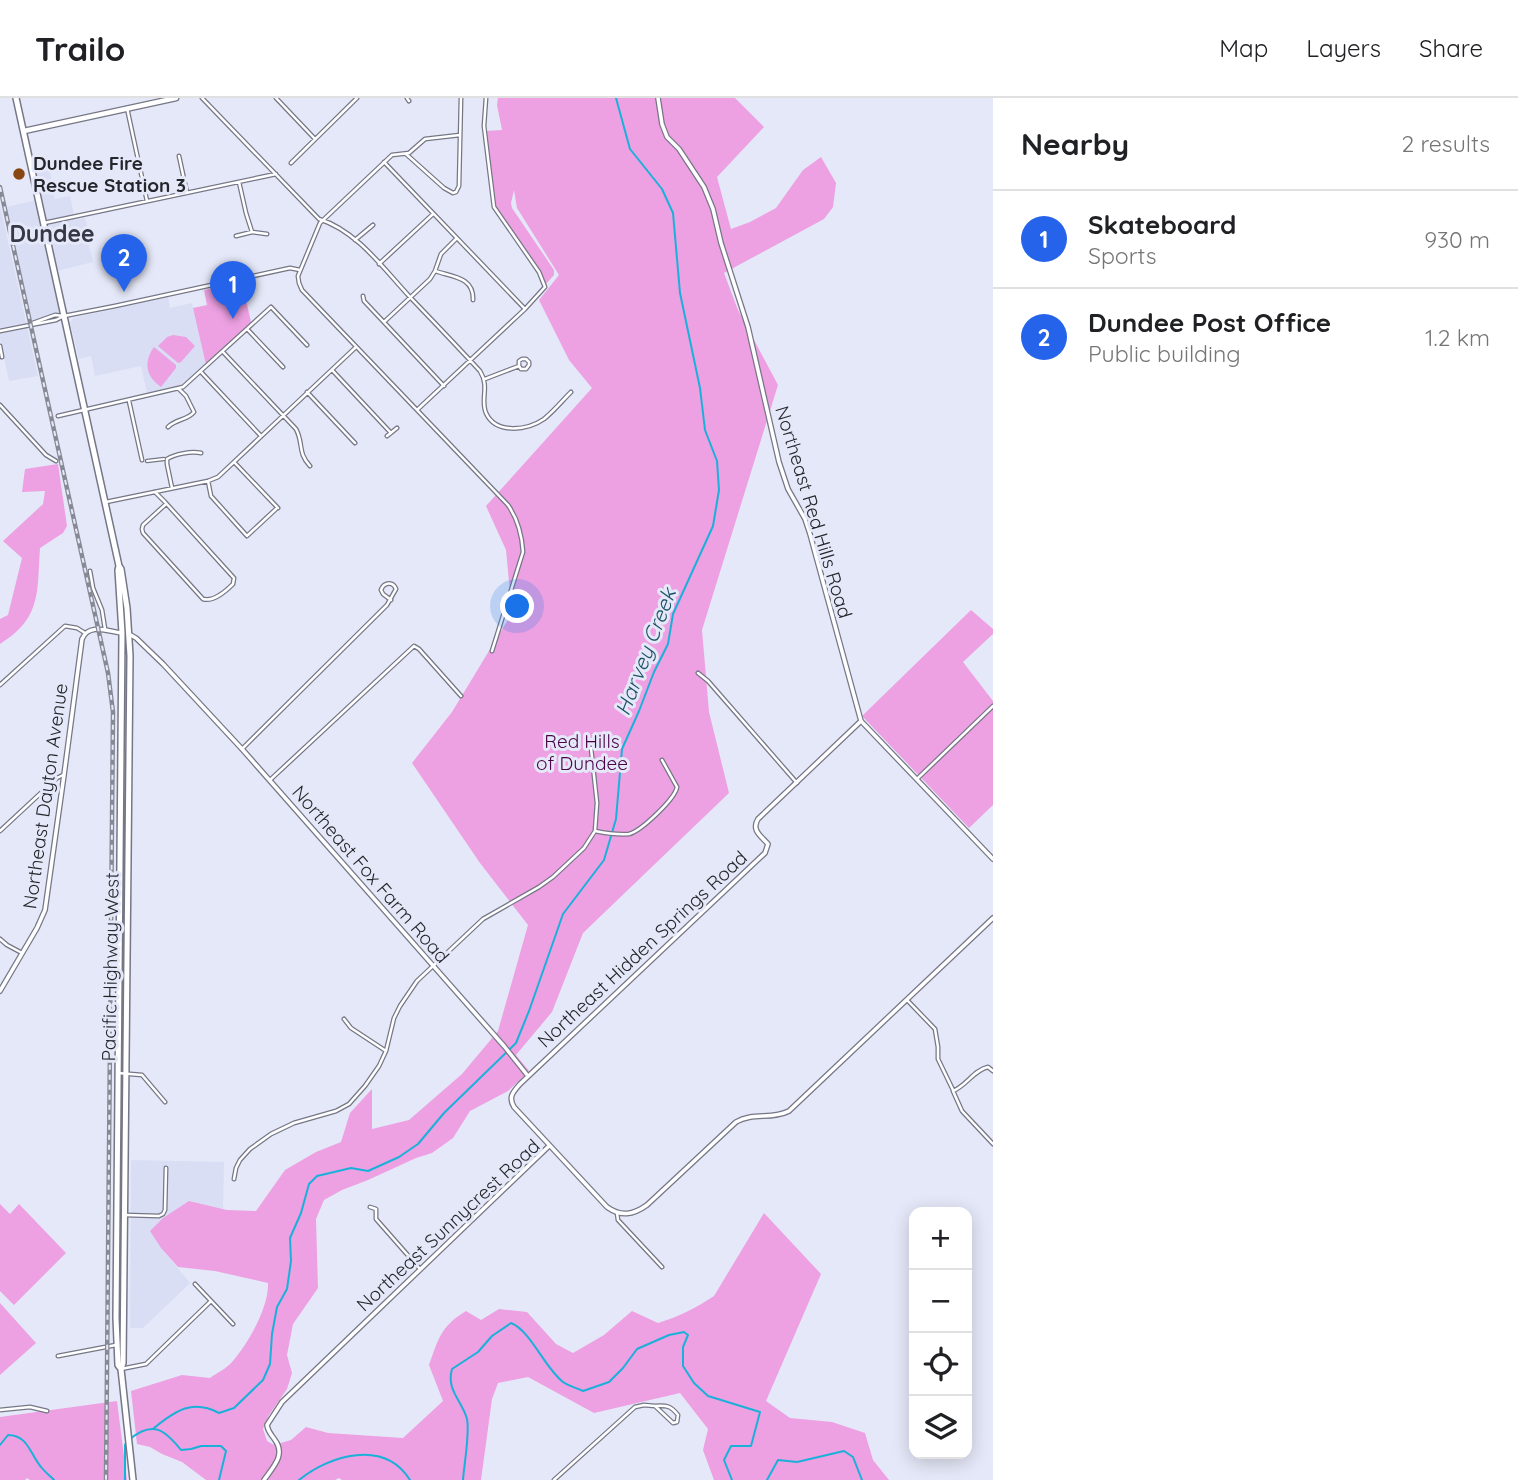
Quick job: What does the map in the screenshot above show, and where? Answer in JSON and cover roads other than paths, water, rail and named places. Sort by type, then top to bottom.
[{"type":"main road","name":"Pacific Highway West","points":[[16,98],[119,566],[125,634],[122,1073],[116,1345],[118,1365],[121,1369]]},
{"type":"main road","points":[[24,131],[176,98]]},
{"type":"main road","name":"Pacific Highway West","points":[[122,1073],[124,1215],[121,1369],[133,1480]]},
{"type":"street","points":[[202,98],[319,219],[336,226],[355,240],[471,361],[485,379],[486,413],[497,425],[509,429],[542,420],[571,392]]},
{"type":"street","points":[[276,98],[316,139]]},
{"type":"street","points":[[291,163],[357,98]]},
{"type":"street","points":[[461,98],[459,186],[456,192],[444,188],[406,154],[395,153],[323,220],[298,276],[302,290],[508,505],[515,517],[522,545],[522,559],[492,650]]},
{"type":"street","points":[[417,410],[544,291],[545,284],[539,272],[494,207],[484,126],[486,98]]},
{"type":"street","name":"Northeast Red Hills Road","points":[[658,98],[665,132],[704,187],[716,218],[721,243],[748,327],[779,462],[788,489],[808,528],[861,721],[993,859]]},
{"type":"street","points":[[127,108],[147,201]]},
{"type":"street","points":[[406,154],[425,139],[460,135]]},
{"type":"street","points":[[179,156],[187,193]]},
{"type":"street","points":[[384,162],[525,310]]},
{"type":"street","points":[[44,223],[276,174]]},
{"type":"street","points":[[239,182],[252,232]]},
{"type":"street","points":[[379,264],[433,214]]},
{"type":"street","points":[[355,240],[373,225]]},
{"type":"street","points":[[236,236],[252,232],[267,233]]},
{"type":"street","points":[[384,322],[430,279],[441,254],[456,239]]},
{"type":"street","points":[[0,331],[55,316],[290,268],[300,270]]},
{"type":"street","points":[[435,271],[467,281],[472,289],[473,300]]},
{"type":"street","points":[[363,296],[364,302],[444,386]]},
{"type":"street","points":[[58,416],[179,388],[189,383],[271,307],[307,345]]},
{"type":"street","points":[[248,330],[283,367]]},
{"type":"street","points":[[0,346],[2,357]]},
{"type":"street","points":[[105,502],[218,477],[356,347]]},
{"type":"street","points":[[223,352],[296,429],[302,456],[310,466]]},
{"type":"street","points":[[485,379],[519,366]]},
{"type":"street","points":[[332,370],[389,435],[397,428]]},
{"type":"street","points":[[201,372],[261,436]]},
{"type":"street","points":[[168,427],[176,420],[190,417],[194,412],[187,396],[179,388]]},
{"type":"street","points":[[307,392],[355,443]]},
{"type":"street","points":[[129,400],[142,460]]},
{"type":"street","points":[[0,405],[46,455],[56,461]]},
{"type":"street","points":[[172,488],[167,460],[171,457],[201,453]]},
{"type":"street","points":[[147,461],[164,459]]},
{"type":"street","points":[[208,481],[213,498],[247,535],[277,508],[234,462]]},
{"type":"street","points":[[155,492],[234,578],[232,586],[207,601],[143,533],[144,525],[166,504]]},
{"type":"street","points":[[90,571],[93,589],[102,610],[105,631]]},
{"type":"street","points":[[242,749],[382,612],[391,600],[396,589],[390,583],[384,585],[381,590],[391,600]]},
{"type":"street","points":[[0,685],[65,626],[85,633],[93,629],[125,634]]},
{"type":"street","name":"Northeast Dayton Avenue","points":[[0,991],[45,910],[80,649],[85,633]]},
{"type":"street","name":"Northeast Fox Farm Road","points":[[125,634],[136,638],[163,664],[242,749],[528,1076]]},
{"type":"street","points":[[270,780],[414,646],[461,696]]},
{"type":"street","points":[[698,673],[797,783]]},
{"type":"street","points":[[917,779],[993,706]]},
{"type":"street","name":"Northeast Hidden Springs Road","points":[[528,1076],[763,855],[768,844],[756,831],[756,821],[861,721]]},
{"type":"street","points":[[234,1179],[240,1160],[271,1134],[349,1104],[374,1074],[386,1051],[394,1018],[417,981],[486,916],[533,891],[553,877],[584,848],[594,831],[597,803],[591,748]]},
{"type":"street","points":[[594,831],[625,834],[636,831],[664,807],[677,792],[677,785],[662,760]]},
{"type":"street","points":[[0,831],[57,778],[64,775]]},
{"type":"street","points":[[662,1267],[618,1220],[617,1213],[632,1213],[642,1209],[741,1119],[780,1115],[789,1111],[993,918]]},
{"type":"street","points":[[0,939],[22,953]]},
{"type":"street","points":[[907,1000],[935,1029],[938,1059],[962,1111],[993,1144]]},
{"type":"street","points":[[344,1019],[351,1028],[386,1051]]},
{"type":"street","points":[[953,1091],[981,1069],[988,1067],[993,1071]]},
{"type":"street","points":[[122,1073],[142,1075],[165,1102]]},
{"type":"street","points":[[528,1076],[511,1094],[511,1101],[550,1146]]},
{"type":"street","name":"Northeast Sunnycrest Road","points":[[264,1480],[278,1460],[280,1452],[277,1442],[266,1427],[274,1412],[550,1146],[607,1206],[617,1213]]},
{"type":"street","points":[[124,1215],[163,1214],[166,1168]]},
{"type":"street","points":[[370,1207],[376,1209],[376,1219],[420,1269]]},
{"type":"street","points":[[195,1284],[233,1324]]},
{"type":"street","points":[[121,1369],[146,1364],[211,1301]]},
{"type":"street","points":[[58,1356],[116,1345]]},
{"type":"street","points":[[554,1480],[635,1407],[667,1405],[678,1415],[677,1422],[673,1423],[655,1406]]},
{"type":"street","points":[[0,1410],[30,1407],[47,1411]]},
{"type":"waterway","name":"Harvey Creek","points":[[154,1428],[185,1408],[201,1407],[219,1413],[234,1408],[263,1380],[270,1364],[277,1307],[287,1289],[291,1261],[290,1238],[309,1184],[317,1176],[351,1168],[368,1171],[399,1157],[418,1144],[444,1113],[516,1043],[563,914],[604,860],[616,819],[622,749],[668,644],[673,614],[713,526],[719,490],[717,461],[705,430],[700,388],[680,293],[673,213],[662,189],[630,149],[616,98]]},
{"type":"waterway","points":[[463,1480],[468,1425],[451,1383],[452,1369],[478,1352],[492,1336],[511,1323],[525,1333],[563,1382],[583,1391],[609,1382],[637,1349],[669,1335],[684,1332],[688,1335],[683,1347],[683,1366],[694,1383],[708,1396],[760,1412],[751,1446],[731,1446],[724,1460],[732,1480]]},
{"type":"waterway","points":[[130,1439],[138,1433],[152,1429],[170,1437],[181,1450],[221,1446],[226,1451],[219,1480]]},
{"type":"waterway","points":[[0,1445],[8,1435],[20,1438],[54,1480]]},
{"type":"waterway","points":[[125,1480],[126,1443]]},
{"type":"waterway","points":[[767,1480],[778,1460],[797,1462],[844,1451],[853,1457],[862,1480]]},
{"type":"waterway","points":[[299,1480],[326,1464],[356,1455],[372,1455],[386,1459],[399,1467],[410,1480]]},
{"type":"railway","points":[[0,187],[108,673],[113,712],[106,1480]]},
{"type":"place","name":"Dundee Fire Rescue Station 3","points":[[19,174]]},
{"type":"place","name":"Dundee Post Office","points":[[124,292]]},
{"type":"place","name":"Skateboard","points":[[233,319]]},
{"type":"district","name":"Dundee","points":[[52,234]]},
{"type":"park label","name":"Red Hills of Dundee","points":[[582,752]]}]
